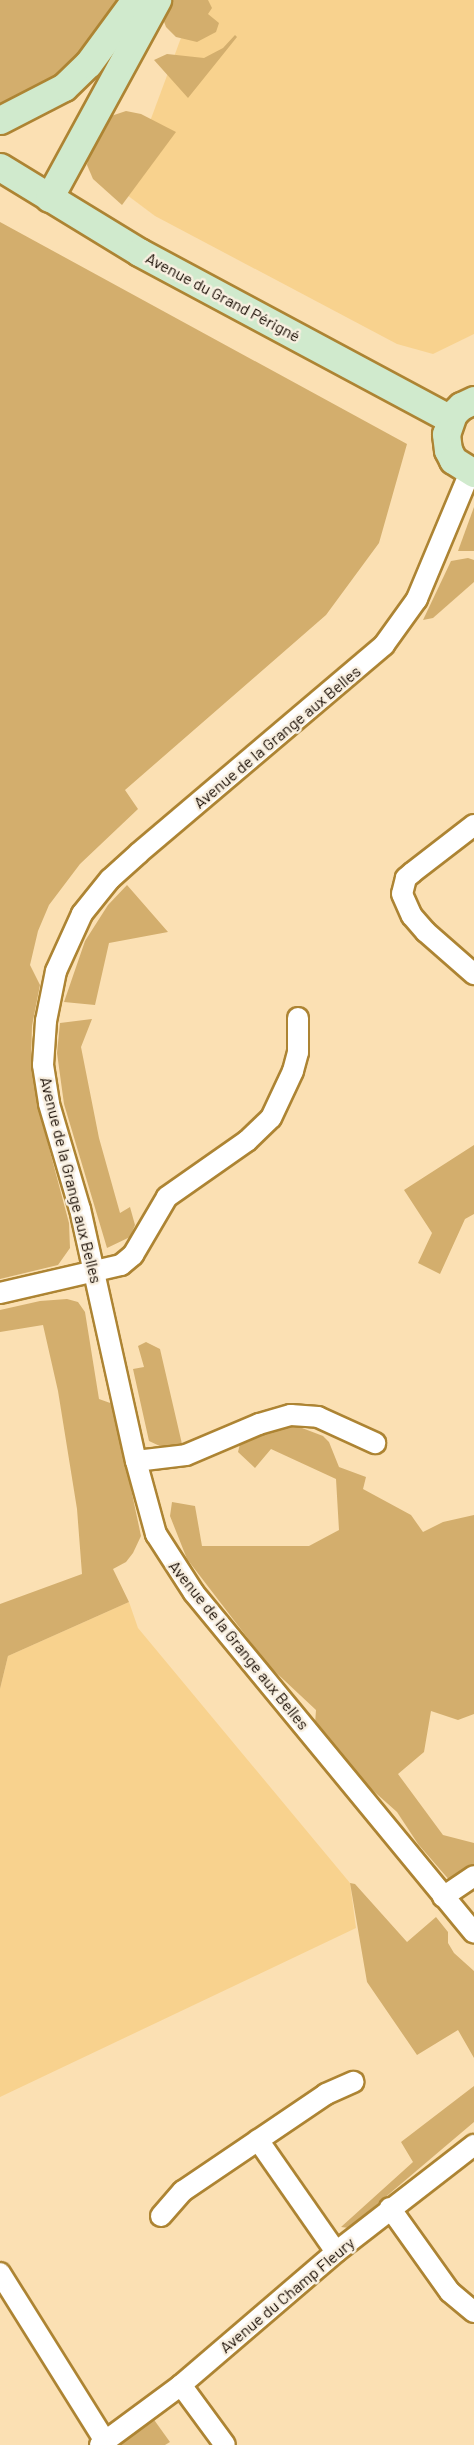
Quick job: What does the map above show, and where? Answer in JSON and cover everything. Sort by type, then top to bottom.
[{"type":"street","points":[[0,120],[64,87],[88,64],[135,0]]},
{"type":"street","points":[[50,198],[157,0]]},
{"type":"street","name":"Avenue du Grand Périgné","points":[[0,167],[139,252],[450,419]]},
{"type":"street","points":[[472,473],[457,464],[448,450],[446,434],[450,419],[461,406],[474,400]]},
{"type":"street","name":"Avenue de la Grange aux Belles","points":[[472,473],[425,583],[397,631],[354,672],[110,879],[95,896],[70,934],[52,990],[43,1043],[43,1065],[49,1104],[80,1209],[136,1461],[156,1533],[179,1573],[474,1934]]},
{"type":"street","points":[[474,825],[412,873],[402,886],[402,894],[412,916],[426,932],[474,974]]},
{"type":"street","points":[[0,1293],[121,1265],[133,1255],[167,1197],[247,1141],[271,1118],[293,1071],[298,1052],[298,1018]]},
{"type":"street","points":[[136,1461],[186,1455],[259,1424],[291,1415],[318,1417],[375,1443]]},
{"type":"street","points":[[444,1897],[474,1876]]},
{"type":"street","points":[[161,2216],[183,2191],[326,2094],[353,2082]]},
{"type":"street","points":[[258,2140],[336,2252]]},
{"type":"street","name":"Avenue du Champ Fleury","points":[[103,2443],[181,2385],[336,2252],[390,2208],[445,2170],[474,2145]]},
{"type":"street","points":[[390,2208],[450,2292],[474,2313]]},
{"type":"street","points":[[0,2273],[103,2443]]},
{"type":"street","points":[[181,2385],[225,2445]]},
{"type":"shaded area","points":[[0,0],[121,0],[64,75],[0,107]]},
{"type":"shaded area","points":[[166,0],[208,0],[212,8],[208,14],[219,23],[216,32],[197,42],[176,37],[166,27],[163,19]]},
{"type":"shaded area","points":[[195,0],[474,0],[474,334],[433,354],[397,344],[155,216],[127,195],[142,143]]},
{"type":"shaded area","points":[[235,35],[237,37],[188,98],[154,60],[167,54],[204,58],[223,48]]},
{"type":"shaded area","points":[[126,111],[141,114],[176,132],[122,205],[93,179],[87,165],[90,146],[98,129],[111,116]]},
{"type":"shaded area","points":[[0,222],[407,444],[379,543],[326,615],[125,790],[138,809],[80,864],[49,905],[38,931],[30,965],[40,985],[32,1026],[31,1062],[39,1110],[69,1223],[70,1248],[58,1265],[0,1279]]},
{"type":"shaded area","points":[[474,507],[474,551],[458,551]]},
{"type":"shaded area","points":[[468,558],[474,560],[474,582],[433,618],[423,620],[451,561]]},
{"type":"shaded area","points":[[127,885],[168,932],[109,943],[95,1005],[64,1002],[85,941],[108,905]]},
{"type":"shaded area","points":[[92,1019],[81,1047],[99,1138],[120,1213],[130,1207],[135,1225],[130,1237],[107,1248],[64,1104],[57,1053],[60,1023]]},
{"type":"shaded area","points":[[474,1145],[474,1214],[465,1219],[440,1274],[418,1263],[432,1233],[404,1190]]},
{"type":"shaded area","points":[[67,1299],[78,1302],[85,1312],[99,1399],[113,1404],[141,1536],[126,1562],[113,1569],[129,1602],[8,1656],[0,1689],[0,1604],[82,1574],[77,1509],[58,1391],[43,1325],[0,1332],[0,1310],[40,1301]]},
{"type":"shaded area","points":[[146,1342],[160,1349],[182,1444],[164,1448],[149,1441],[133,1369],[144,1367],[138,1346]]},
{"type":"shaded area","points":[[289,1423],[323,1436],[329,1442],[339,1467],[366,1477],[363,1489],[411,1515],[423,1532],[443,1522],[474,1515],[474,1714],[458,1720],[431,1711],[424,1752],[398,1774],[443,1835],[474,1843],[474,1865],[451,1882],[418,1844],[397,1812],[369,1787],[315,1724],[316,1710],[269,1666],[187,1559],[170,1516],[172,1502],[195,1506],[202,1546],[309,1546],[339,1530],[336,1479],[271,1449],[255,1468],[238,1452],[240,1444],[248,1438]]},
{"type":"shaded area","points":[[129,1602],[138,1628],[350,1883],[356,1928],[0,2097],[0,1689],[8,1656]]},
{"type":"shaded area","points":[[350,1883],[355,1884],[407,1942],[436,1917],[448,1932],[448,1943],[454,1953],[474,1971],[474,2058],[458,2030],[417,2055],[367,1982]]},
{"type":"shaded area","points":[[474,2086],[474,2122],[349,2228],[341,2227],[413,2162],[401,2142]]},
{"type":"shaded area","points":[[152,2417],[170,2442],[165,2445],[116,2445]]}]
